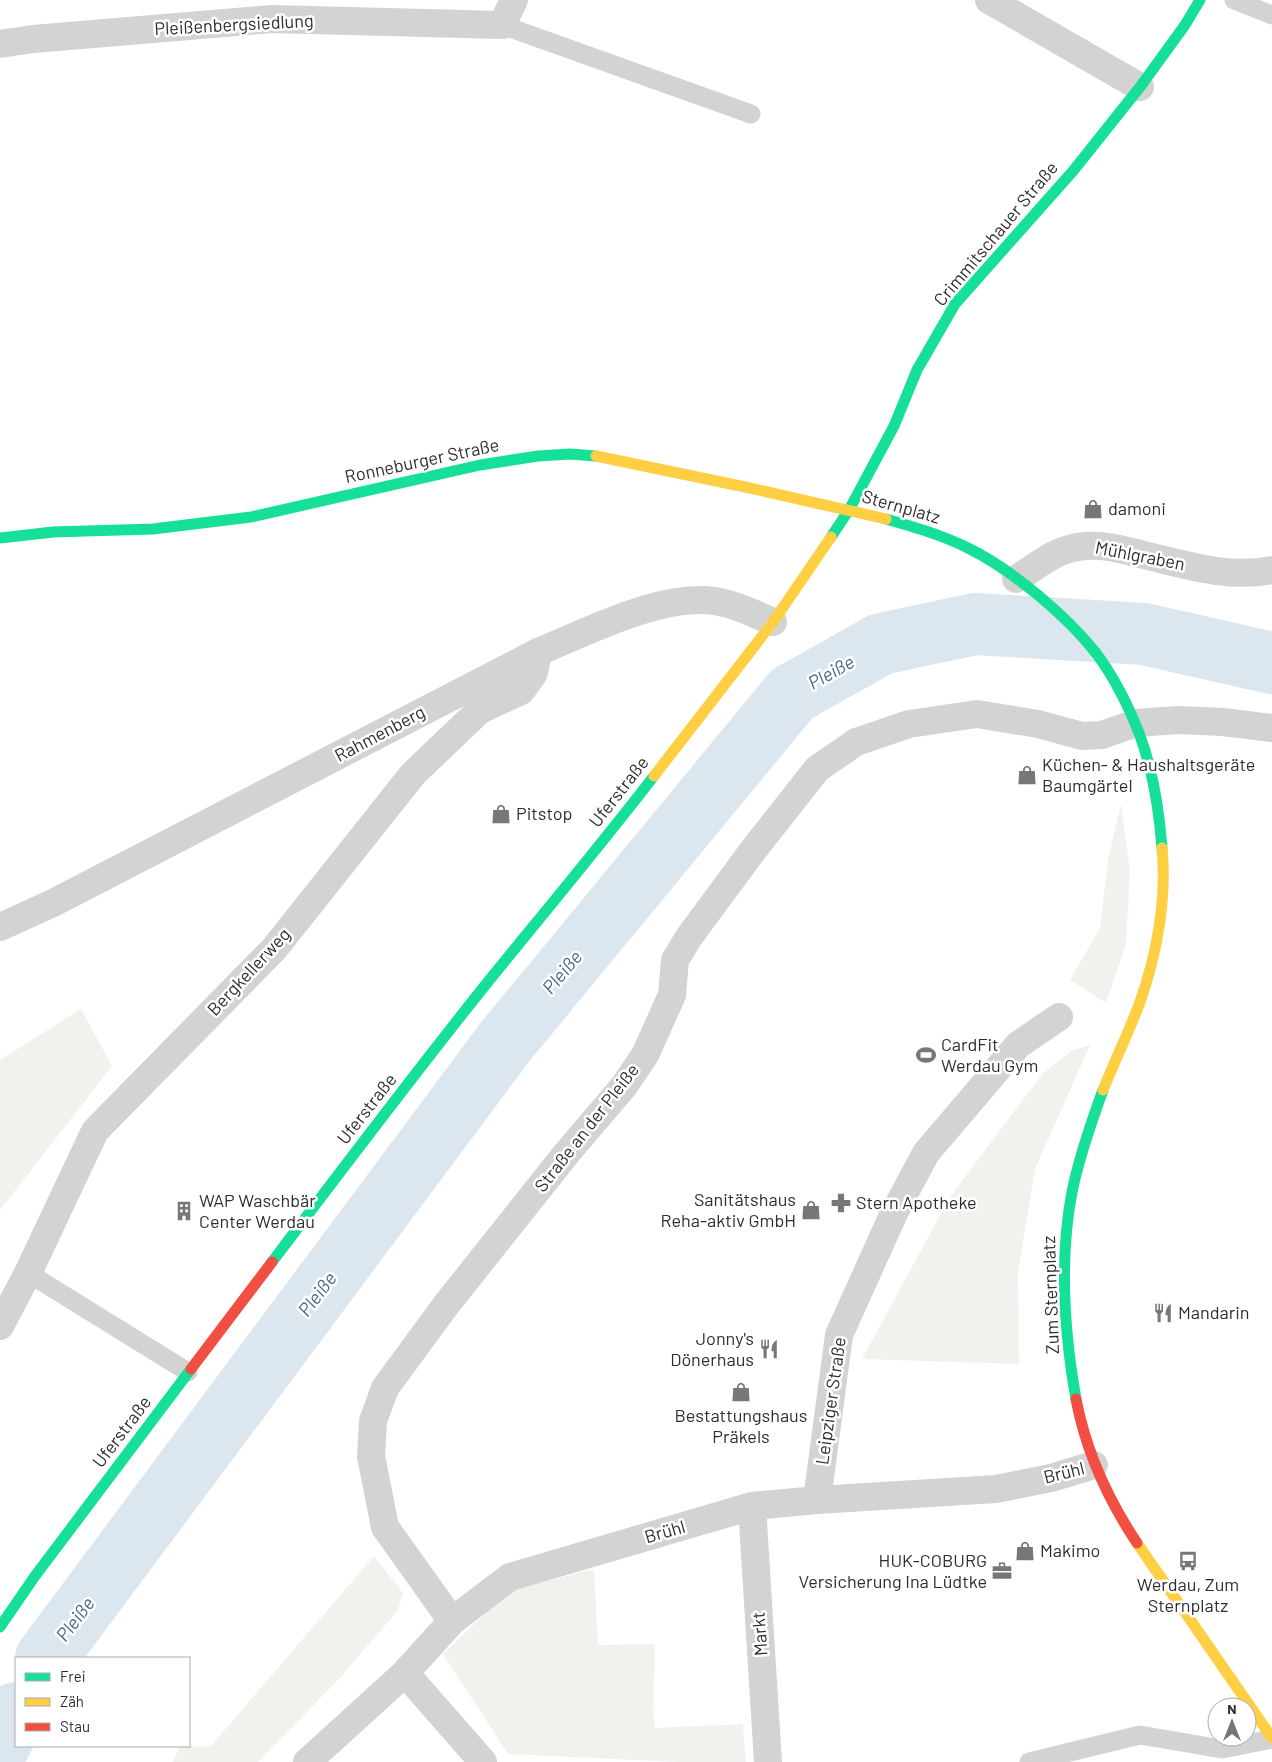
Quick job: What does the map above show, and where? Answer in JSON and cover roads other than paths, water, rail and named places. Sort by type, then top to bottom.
[{"type":"main road","name":"Crimmitschauer Straße","points":[[849,510],[894,426],[917,370],[955,304],[1073,172],[1140,87],[1185,25],[1200,0]]},
{"type":"main road","name":"Ronneburger Straße","points":[[0,538],[53,532],[153,529],[251,517],[480,465],[538,456],[570,454],[605,457],[849,510]]},
{"type":"main road","name":"Sternplatz","points":[[773,622],[849,510],[941,536],[985,557],[1024,585]]},
{"type":"main road","points":[[1024,585],[1082,637],[1118,688],[1136,723]]},
{"type":"main road","name":"Uferstraße","points":[[0,1627],[35,1576],[188,1372],[475,998],[602,843],[773,622]]},
{"type":"main road","name":"Zum Sternplatz","points":[[1136,723],[1151,767],[1161,815],[1163,869],[1159,928],[1149,976],[1130,1030],[1106,1084],[1090,1129],[1077,1172],[1067,1222],[1064,1262],[1066,1314],[1076,1396],[1083,1430],[1094,1465],[1113,1504],[1140,1548],[1272,1739]]},
{"type":"street","points":[[502,25],[514,0]]},
{"type":"street","points":[[989,0],[1140,87]]},
{"type":"street","name":"Pleißenbergsiedlung","points":[[0,44],[33,39],[272,19],[502,25]]},
{"type":"street","name":"Mühlgraben","points":[[1024,585],[1058,553],[1085,546],[1111,547],[1184,565],[1229,573],[1272,570]]},
{"type":"street","name":"Rahmenberg","points":[[0,927],[71,894],[538,652],[645,610],[675,601],[706,600],[737,606],[773,622]]},
{"type":"street","name":"Bergkellerweg","points":[[0,1326],[28,1273],[94,1131],[274,949],[413,774],[480,710],[521,691],[534,673],[538,652]]},
{"type":"street","name":"Straße an der Pleiße","points":[[452,1621],[385,1527],[371,1456],[373,1421],[385,1388],[452,1298],[566,1154],[624,1086],[645,1055],[672,995],[675,960],[689,937],[754,849],[817,769],[856,742],[909,724],[977,714],[1038,724],[1082,736],[1102,736],[1136,723],[1178,720],[1223,722],[1272,728]]},
{"type":"street","name":"Leipziger Straße","points":[[817,1500],[839,1335],[894,1213],[926,1153],[1018,1045],[1059,1017]]},
{"type":"street","name":"Brühl","points":[[307,1762],[405,1672],[452,1621],[510,1577],[752,1506],[996,1489],[1051,1478],[1094,1465]]},
{"type":"street","name":"Markt","points":[[752,1506],[768,1762]]},
{"type":"street","points":[[405,1672],[483,1762]]},
{"type":"lane","points":[[1234,0],[1272,16]]},
{"type":"lane","points":[[502,25],[751,114]]},
{"type":"lane","points":[[28,1273],[188,1372]]},
{"type":"lane","points":[[1029,1762],[1140,1735],[1222,1749],[1272,1739]]},
{"type":"waterway","name":"Pleiße","points":[[47,1657],[505,1042],[792,694],[881,644],[975,624],[1144,634],[1272,663]]},
{"type":"waterway","name":"Pleiße","points":[[0,1744],[15,1715]]},
{"type":"place","name":"damoni","points":[[1093,509]]},
{"type":"place","name":"Küchen- & Haushaltsgeräte Baumgärtel","points":[[1027,775]]},
{"type":"place","name":"Pitstop","points":[[501,814]]},
{"type":"place","name":"CardFit Werdau Gym","points":[[926,1055]]},
{"type":"place","name":"Stern Apotheke","points":[[841,1203]]},
{"type":"place","name":"Sanitätshaus Reha-aktiv GmbH","points":[[811,1210]]},
{"type":"place","name":"WAP Waschbär Center Werdau","points":[[184,1211]]},
{"type":"place","name":"Mandarin","points":[[1163,1313]]},
{"type":"place","name":"Jonny's Dönerhaus","points":[[769,1349]]},
{"type":"place","name":"Bestattungshaus Präkels","points":[[741,1392]]},
{"type":"place","name":"Makimo","points":[[1025,1551]]},
{"type":"place","name":"Werdau, Zum Sternplatz","points":[[1188,1561]]},
{"type":"place","name":"HUK-COBURG Versicherung Ina Lüdtke","points":[[1002,1571]]}]
